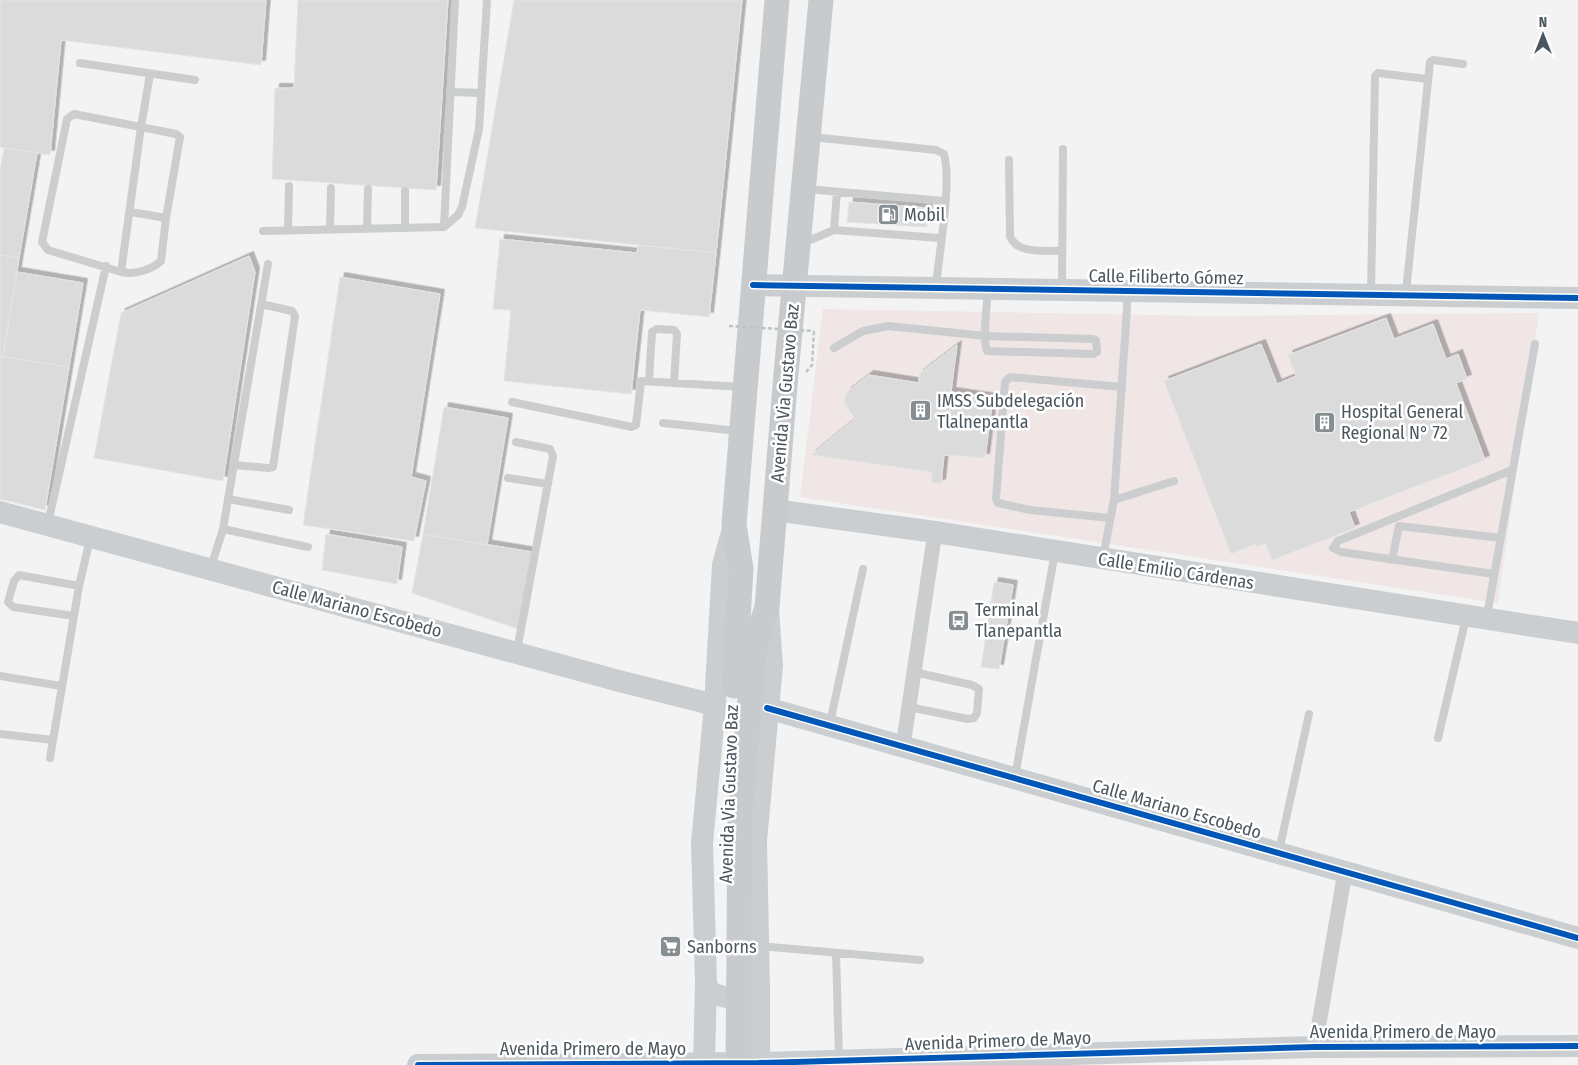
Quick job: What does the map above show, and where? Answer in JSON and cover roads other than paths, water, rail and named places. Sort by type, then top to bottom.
[{"type":"main road","name":"Avenida Via Gustavo Baz","points":[[752,1064],[740,814],[743,686],[741,570],[734,524],[777,0]]},
{"type":"main road","name":"Avenida Via Gustavo Baz","points":[[710,1064],[726,828],[743,686],[767,607],[774,510],[821,0]]},
{"type":"street","name":"Calle Filiberto Gómez","points":[[753,285],[1578,298]]},
{"type":"street","name":"Calle Emilio Cárdenas","points":[[774,510],[935,532],[1578,634]]},
{"type":"street","name":"Calle Mariano Escobedo","points":[[0,512],[714,705]]},
{"type":"street","name":"Avenida Via Gustavo Baz","points":[[710,1064],[702,843],[714,705],[723,565],[734,524]]},
{"type":"street","points":[[903,746],[935,532]]},
{"type":"street","name":"Avenida Via Gustavo Baz","points":[[752,1064],[759,988],[756,841],[772,666],[767,607]]},
{"type":"street","name":"Calle Mariano Escobedo","points":[[767,708],[1578,938]]},
{"type":"street","points":[[1315,1048],[1345,872]]},
{"type":"street","points":[[706,983],[709,991],[726,998],[737,998],[759,988]]},
{"type":"street","name":"Avenida Primero de Mayo","points":[[418,1065],[752,1064],[1315,1048],[1578,1046]]},
{"type":"lane","points":[[444,227],[455,0]]},
{"type":"lane","points":[[264,231],[444,227],[458,214],[462,206],[478,130],[487,0]]},
{"type":"lane","points":[[1406,294],[1430,62],[1433,60],[1463,64]]},
{"type":"lane","points":[[80,63],[195,80]]},
{"type":"lane","points":[[1371,294],[1375,76],[1378,73],[1427,79]]},
{"type":"lane","points":[[121,272],[150,74]]},
{"type":"lane","points":[[451,92],[481,92]]},
{"type":"lane","points":[[74,114],[180,136],[166,218],[161,261],[130,274],[48,250],[42,242],[67,119],[74,114]]},
{"type":"lane","points":[[809,136],[936,150],[944,154],[946,163],[944,201],[936,288]]},
{"type":"lane","points":[[1062,290],[1063,149]]},
{"type":"lane","points":[[1009,160],[1010,236],[1013,244],[1020,249],[1062,251]]},
{"type":"lane","points":[[288,231],[289,186]]},
{"type":"lane","points":[[330,230],[331,188]]},
{"type":"lane","points":[[804,188],[944,201]]},
{"type":"lane","points":[[367,229],[368,189]]},
{"type":"lane","points":[[405,191],[405,228]]},
{"type":"lane","points":[[834,230],[837,192]]},
{"type":"lane","points":[[130,212],[166,218]]},
{"type":"lane","points":[[799,245],[834,230],[940,238]]},
{"type":"lane","points":[[210,569],[223,529],[268,264]]},
{"type":"lane","points":[[48,525],[106,266]]},
{"type":"lane","points":[[834,348],[863,331],[876,327],[986,336],[1093,339],[1096,340],[1097,352],[1093,354],[990,352],[986,349],[986,336],[988,288]]},
{"type":"lane","points":[[1103,559],[1114,500],[1128,292]]},
{"type":"lane","points":[[234,465],[273,467],[295,316],[292,311],[261,304]]},
{"type":"lane","points":[[649,381],[652,332],[657,329],[676,332],[674,382]]},
{"type":"lane","points":[[1438,738],[1476,619],[1494,574],[1535,344]]},
{"type":"lane","points":[[1110,518],[1030,510],[998,503],[996,498],[1005,382],[1010,377],[1122,387]]},
{"type":"lane","points":[[512,402],[632,427],[636,425],[641,381],[744,387]]},
{"type":"lane","points":[[663,423],[741,431]]},
{"type":"lane","points":[[516,442],[552,451],[548,484],[517,653]]},
{"type":"lane","points":[[1494,574],[1342,552],[1333,548],[1338,541],[1512,470]]},
{"type":"lane","points":[[508,478],[548,484]]},
{"type":"lane","points":[[1114,500],[1174,481]]},
{"type":"lane","points":[[228,499],[289,510]]},
{"type":"lane","points":[[1383,523],[1501,538]]},
{"type":"lane","points":[[1392,560],[1399,526]]},
{"type":"lane","points":[[223,529],[308,547]]},
{"type":"lane","points":[[50,758],[79,586],[91,537]]},
{"type":"lane","points":[[1015,779],[1055,551]]},
{"type":"lane","points":[[830,725],[862,569]]},
{"type":"lane","points":[[74,616],[13,607],[8,602],[14,581],[19,575],[79,586]]},
{"type":"lane","points":[[909,707],[968,720],[974,718],[977,713],[979,689],[972,685],[914,672]]},
{"type":"lane","points":[[0,676],[61,686]]},
{"type":"lane","points":[[1278,853],[1309,714]]},
{"type":"lane","points":[[0,734],[53,740]]},
{"type":"lane","points":[[758,946],[920,960]]},
{"type":"lane","points":[[836,953],[838,1061]]},
{"type":"place","name":"Mobil","points":[[888,215]]},
{"type":"place","name":"IMSS Subdelegación Tlalnepantla","points":[[921,411]]},
{"type":"place","name":"Hospital General Regional N° 72","points":[[1325,422]]},
{"type":"place","name":"Terminal Tlanepantla","points":[[959,620]]},
{"type":"place","name":"Sanborns","points":[[671,947]]}]
